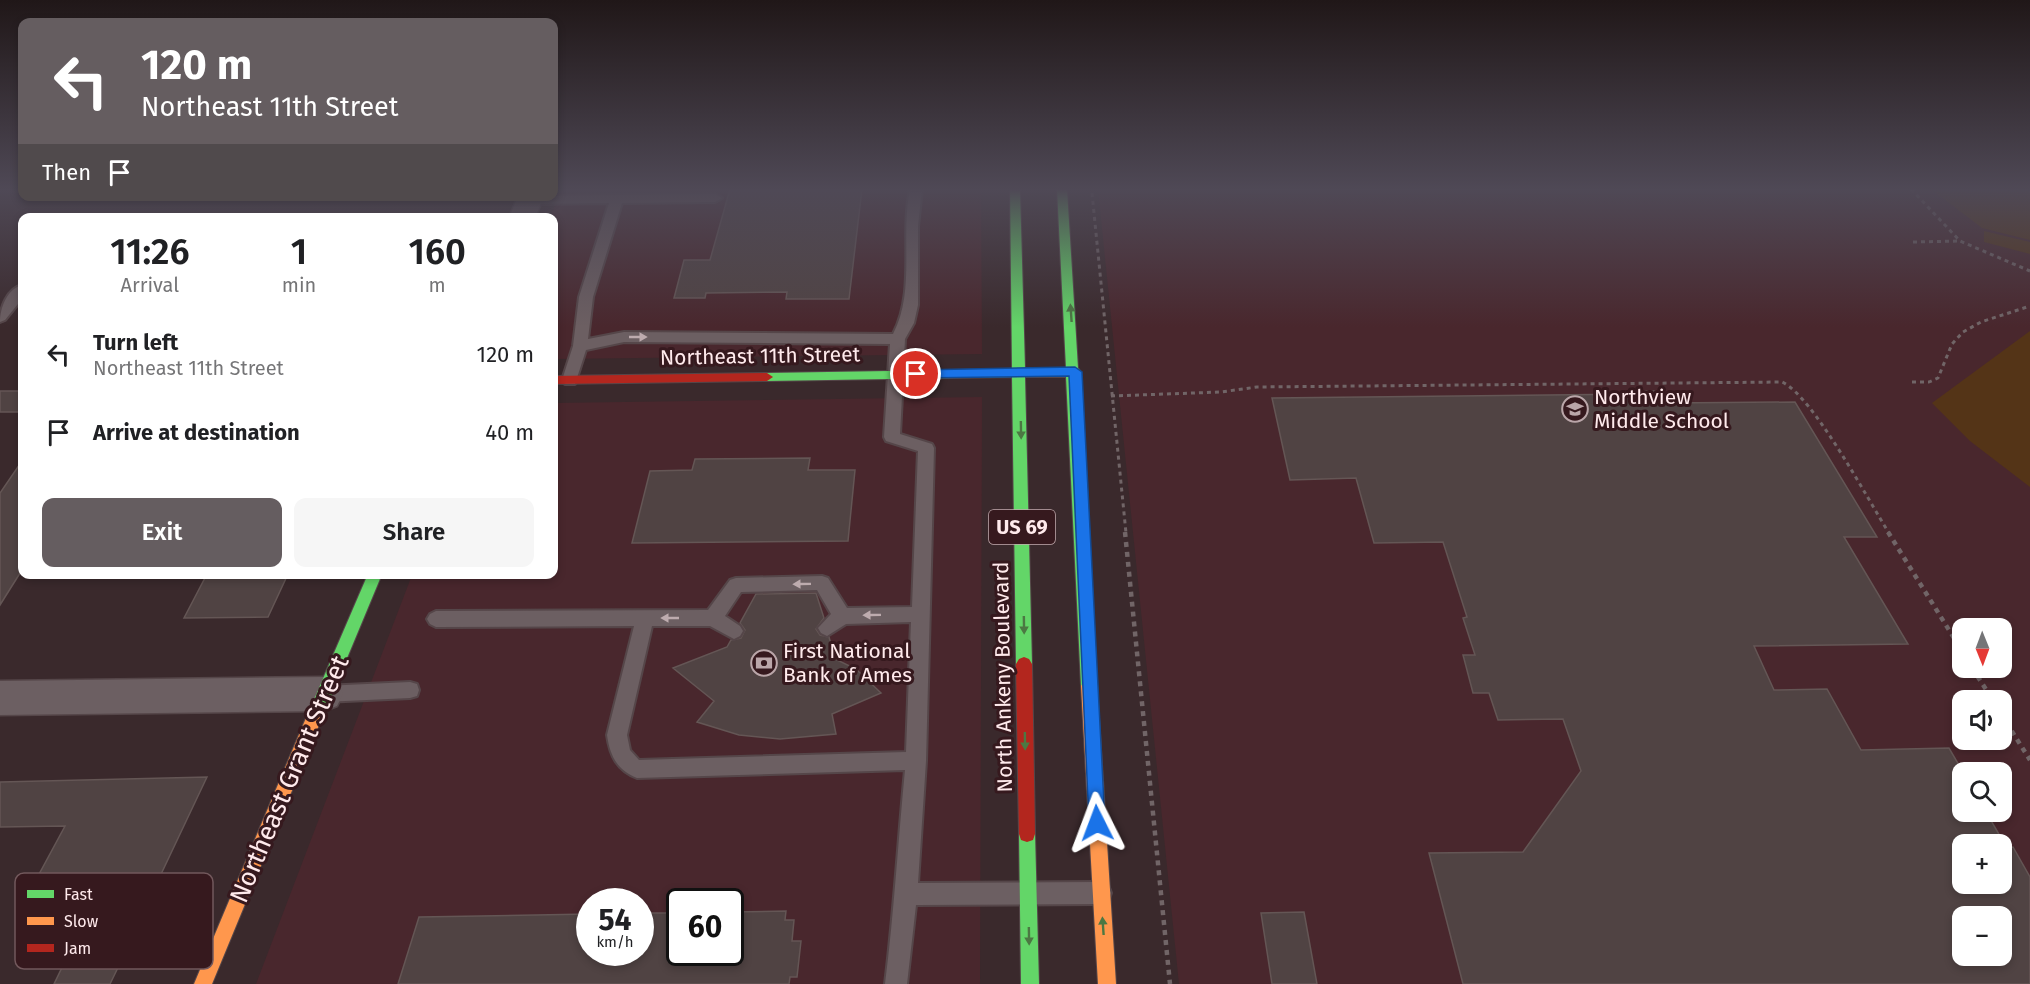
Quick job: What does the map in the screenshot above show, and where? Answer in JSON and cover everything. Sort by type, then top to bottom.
[{"type":"main road","name":"North Ankeny Boulevard","points":[[1016,235],[1030,984]]},
{"type":"main road","name":"US 69","points":[[1065,235],[1075,372],[1100,893],[1107,984]]},
{"type":"main road","name":"Northeast 11th Street","points":[[558,381],[1075,372]]},
{"type":"main road","name":"Northeast Grant Street","points":[[213,960],[373,579]]},
{"type":"main road","name":"Northeast Grant Street","points":[[203,984],[209,969]]},
{"type":"street","points":[[0,698],[324,694]]},
{"type":"lane","points":[[570,380],[580,346],[586,297],[606,235]]},
{"type":"lane","points":[[896,984],[907,894],[908,847],[916,761],[926,448],[892,437],[894,374],[898,339],[907,326],[914,235]]},
{"type":"lane","points":[[0,317],[18,295]]},
{"type":"lane","points":[[580,346],[624,337],[898,339]]},
{"type":"lane","points":[[713,618],[736,585],[822,583],[843,616]]},
{"type":"lane","points":[[826,628],[843,616],[921,614]]},
{"type":"lane","points":[[645,618],[617,735],[619,752],[627,764],[637,769],[916,761]]},
{"type":"lane","points":[[436,620],[713,618],[734,631]]},
{"type":"lane","points":[[324,694],[410,690]]},
{"type":"lane","points":[[907,894],[1100,893]]},
{"type":"path","points":[[1095,235],[1170,984]]},
{"type":"path","points":[[1954,235],[1960,241],[2030,271]]},
{"type":"path","points":[[1913,242],[1960,241]]},
{"type":"path","points":[[1911,382],[1929,382],[1938,378],[1954,341],[1982,320],[2030,306]]},
{"type":"path","points":[[1111,396],[1221,392],[1257,387],[1782,382],[1793,387],[1815,414],[1952,635]]},
{"type":"path","points":[[2012,731],[2030,760]]},
{"type":"shaded area","points":[[558,235],[981,235],[982,354],[558,359]]},
{"type":"shaded area","name":"Northview Middle School","points":[[1103,235],[2030,235],[2030,984],[1179,984]]},
{"type":"shaded area","points":[[1984,235],[2000,235],[2030,242],[2030,254],[1984,242]]},
{"type":"shaded area","points":[[2010,235],[2030,235],[2030,240]]},
{"type":"shaded area","points":[[2030,331],[2030,487],[1970,441],[1932,403]]},
{"type":"shaded area","points":[[982,397],[980,984],[256,984],[410,579],[558,579],[558,403]]},
{"type":"building","points":[[717,235],[857,235],[849,299],[786,299],[787,292],[706,293],[705,298],[674,298],[684,260],[710,260]]},
{"type":"building","points":[[0,391],[18,391],[18,412],[0,412]]},
{"type":"building","name":"Northview Middle School","points":[[1640,391],[1663,391],[1669,403],[1795,402],[1877,537],[1844,537],[1908,644],[1754,646],[1774,690],[1827,689],[1861,750],[1949,748],[1957,762],[1952,762],[1952,822],[1992,822],[1999,834],[1952,834],[1952,894],[2012,894],[2013,847],[2030,877],[2030,984],[1463,984],[1429,853],[1523,852],[1581,771],[1563,719],[1498,720],[1489,693],[1473,693],[1463,655],[1475,655],[1463,618],[1467,617],[1443,542],[1374,543],[1356,478],[1290,480],[1272,398],[1641,394]]},
{"type":"building","points":[[810,458],[808,470],[855,470],[848,541],[632,543],[650,471],[692,470],[695,459]]},
{"type":"building","points":[[18,467],[18,576],[0,605],[0,493]]},
{"type":"building","points":[[204,579],[286,579],[268,617],[184,618]]},
{"type":"building","name":"First National Bank of Ames","points":[[816,593],[824,618],[816,629],[820,635],[829,637],[835,659],[856,669],[881,693],[832,714],[836,734],[780,739],[739,735],[697,722],[714,701],[673,668],[727,647],[731,640],[741,638],[745,630],[740,623],[756,594]]},
{"type":"building","points":[[207,777],[162,873],[40,873],[65,826],[0,827],[0,782]]},
{"type":"building","points":[[786,911],[785,920],[794,920],[792,941],[801,941],[797,977],[790,977],[789,984],[398,984],[419,917],[576,914],[576,966],[654,966],[654,913],[666,913],[666,966],[744,966],[744,912]]},
{"type":"building","points":[[1304,912],[1317,984],[1272,984],[1261,913]]},
{"type":"building","points":[[61,969],[117,969],[110,984],[54,984]]},
{"type":"traffic: fast","points":[[1016,235],[1024,664]]},
{"type":"traffic: fast","points":[[1064,235],[1089,686]]},
{"type":"traffic: fast","points":[[767,377],[1075,372]]},
{"type":"traffic: fast","points":[[314,718],[373,579]]},
{"type":"traffic: fast","points":[[1027,834],[1030,984]]},
{"type":"traffic: slow","points":[[1089,686],[1107,984]]},
{"type":"traffic: slow","points":[[213,960],[314,718]]},
{"type":"traffic: slow","points":[[203,984],[209,969]]},
{"type":"traffic: jam","points":[[558,380],[767,377]]},
{"type":"traffic: jam","points":[[1024,664],[1027,834]]},
{"type":"place","name":"Northview Middle School","points":[[1575,409]]},
{"type":"place","name":"First National Bank of Ames","points":[[764,663]]},
{"type":"route","points":[[916,374],[1075,372],[1097,823]]}]
